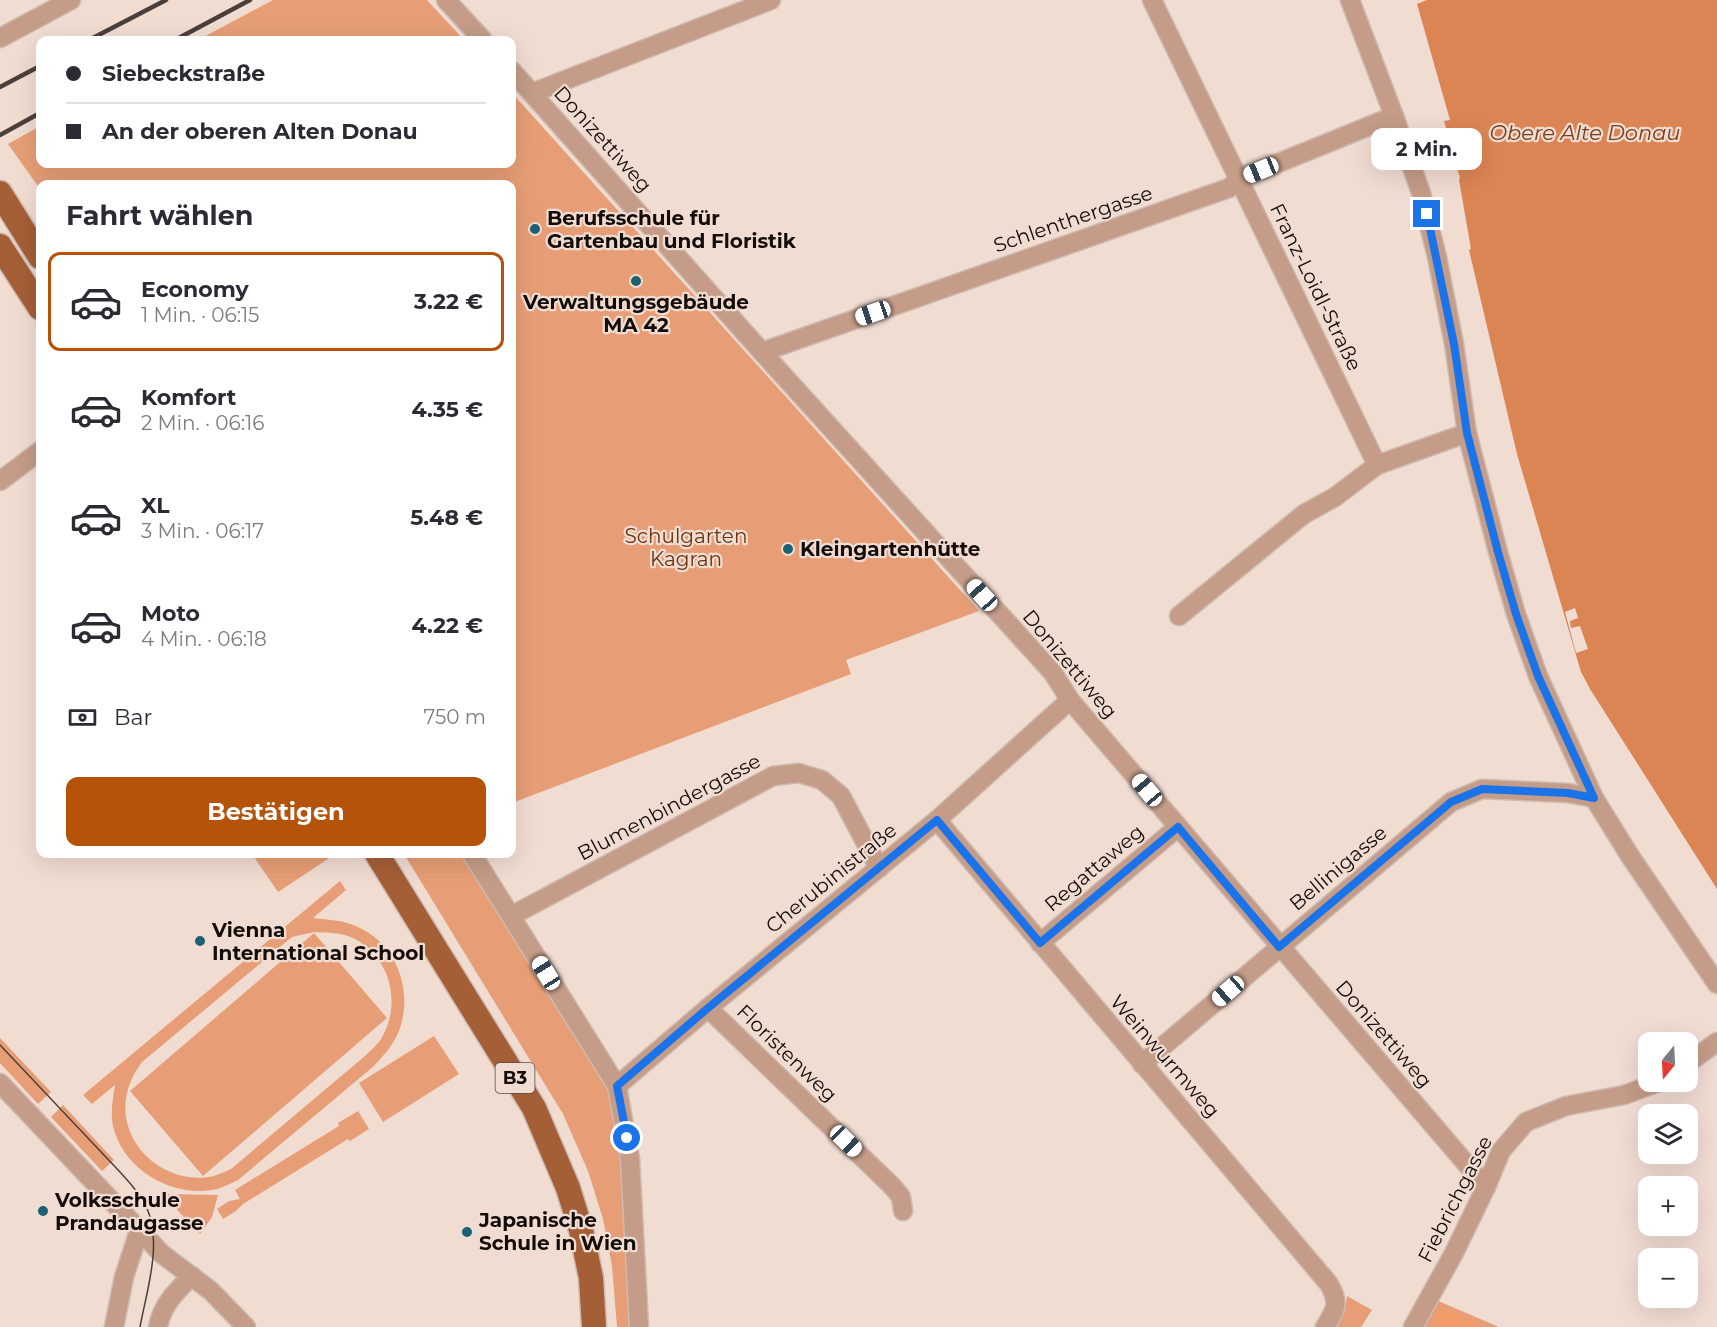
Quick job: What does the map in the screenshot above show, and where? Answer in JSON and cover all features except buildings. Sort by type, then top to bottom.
[{"type":"main road","points":[[0,193],[36,251]]},
{"type":"main road","points":[[0,246],[36,302]]},
{"type":"main road","name":"B3","points":[[379,858],[534,1108],[568,1188],[581,1230],[591,1278],[594,1327]]},
{"type":"main road","name":"B3","points":[[390,858],[542,1102],[579,1185],[591,1226],[600,1276],[602,1327]]},
{"type":"street","points":[[0,38],[71,0]]},
{"type":"street","points":[[446,0],[479,36]]},
{"type":"street","points":[[532,93],[771,0]]},
{"type":"street","name":"Franz-Loidl-Straße","points":[[1152,0],[1377,465]]},
{"type":"street","points":[[1350,0],[1421,193],[1437,257],[1454,344],[1467,433],[1516,614],[1538,676],[1594,798],[1630,856],[1717,984]]},
{"type":"street","name":"Donizettiweg","points":[[516,75],[762,352],[1053,673],[1070,700],[1486,1187]]},
{"type":"street","name":"Schlenthergasse","points":[[762,352],[1229,188],[1239,179],[1394,116]]},
{"type":"street","points":[[1179,616],[1304,514],[1335,498],[1377,465],[1467,433]]},
{"type":"street","points":[[0,481],[36,453]]},
{"type":"street","name":"Cherubinistraße","points":[[617,1086],[708,1008],[937,820],[1070,700]]},
{"type":"street","name":"Blumenbindergasse","points":[[511,916],[773,776],[800,773],[822,780],[841,796],[879,868]]},
{"type":"street","name":"Bellinigasse","points":[[1142,1064],[1451,802],[1482,789],[1568,793],[1594,798]]},
{"type":"street","name":"Weinwurmweg","points":[[937,820],[1329,1284],[1336,1297],[1335,1310],[1325,1327]]},
{"type":"street","name":"Regattaweg","points":[[1040,943],[1178,827]]},
{"type":"street","points":[[475,858],[617,1086],[630,1159],[639,1327]]},
{"type":"street","name":"Floristenweg","points":[[708,1008],[893,1187],[901,1197],[903,1211]]},
{"type":"street","points":[[1698,1056],[1717,1042]]},
{"type":"street","points":[[0,1083],[139,1232],[162,1254],[211,1291],[246,1327]]},
{"type":"street","name":"Fiebrichgasse","points":[[1413,1327],[1454,1253],[1501,1151],[1526,1122],[1566,1106],[1624,1095],[1638,1090]]},
{"type":"street","points":[[114,1327],[124,1277],[139,1232]]},
{"type":"street","points":[[158,1327],[166,1304],[192,1276]]},
{"type":"green space","points":[[273,0],[427,0],[460,36],[206,36]]},
{"type":"green space","name":"Schulgarten Kagran","points":[[516,97],[979,611],[846,660],[851,674],[516,801],[516,180],[36,180],[36,183],[8,144],[36,128],[36,168],[516,168]]},
{"type":"green space","points":[[255,858],[329,858],[278,892]]},
{"type":"green space","points":[[406,858],[465,858],[608,1091],[624,1158],[632,1327],[617,1327],[612,1266],[603,1219],[588,1171],[563,1114]]},
{"type":"green space","points":[[340,881],[346,890],[313,918],[358,927],[382,944],[398,969],[404,998],[403,1013],[398,1033],[386,1053],[374,1066],[238,1180],[217,1189],[184,1190],[152,1178],[127,1156],[119,1142],[112,1116],[115,1085],[92,1104],[83,1095]],"holes":[[[314,932],[340,934],[355,939],[377,958],[385,970],[389,983],[391,1011],[381,1039],[365,1056],[231,1169],[214,1176],[195,1178],[176,1174],[160,1167],[145,1155],[134,1140],[127,1124],[125,1105],[129,1086],[140,1065],[292,937]]]},
{"type":"green space","points":[[314,933],[387,1018],[203,1176],[130,1091]]},
{"type":"green space","points":[[434,1036],[459,1074],[383,1122],[359,1083]]},
{"type":"green space","points":[[0,1038],[51,1092],[38,1104],[0,1063]]},
{"type":"green space","points":[[63,1105],[114,1160],[102,1171],[51,1117]]},
{"type":"green space","points":[[358,1111],[369,1129],[350,1141],[348,1139],[243,1204],[223,1219],[217,1209],[229,1201],[240,1199],[235,1190],[339,1126],[338,1123]]},
{"type":"green space","points":[[163,1191],[165,1194],[218,1195],[212,1217],[200,1234],[164,1196],[160,1196]]},
{"type":"green space","points":[[1347,1296],[1372,1310],[1361,1327],[1333,1327],[1346,1305]]},
{"type":"green space","points":[[1436,1300],[1499,1327],[1421,1327]]},
{"type":"shaded area","points":[[1441,1308],[1483,1327],[1432,1327]]},
{"type":"water","name":"Obere Alte Donau","points":[[1427,0],[1717,0],[1717,889],[1581,672],[1517,454],[1469,250],[1471,249],[1460,178],[1444,121],[1450,120],[1417,4]]},
{"type":"pier","points":[[1575,608],[1578,618],[1570,621],[1571,628],[1580,626],[1588,649],[1576,653],[1565,612]]},
{"type":"tram line","points":[[0,1045],[138,1192],[146,1206],[151,1220],[153,1251],[140,1327]]},
{"type":"railway","points":[[97,36],[166,0]]},
{"type":"railway","points":[[182,36],[250,0]]},
{"type":"railway","points":[[0,87],[36,68]]},
{"type":"railway","points":[[0,135],[36,115]]},
{"type":"place","name":"Berufsschule für Gartenbau und Floristik","points":[[535,229]]},
{"type":"place","name":"Verwaltungsgebäude MA 42","points":[[636,281]]},
{"type":"place","name":"Kleingartenhütte","points":[[788,549]]},
{"type":"place","name":"Vienna International School","points":[[200,941]]},
{"type":"place","name":"Volksschule Prandaugasse","points":[[43,1211]]},
{"type":"place","name":"Japanische Schule in Wien","points":[[467,1232]]},
{"type":"route","points":[[627,1138],[617,1086],[708,1008],[937,820],[1040,943],[1178,827],[1279,947],[1451,802],[1482,789],[1568,793],[1594,798],[1538,676],[1516,614],[1498,552],[1467,433],[1454,344],[1427,214]]}]
